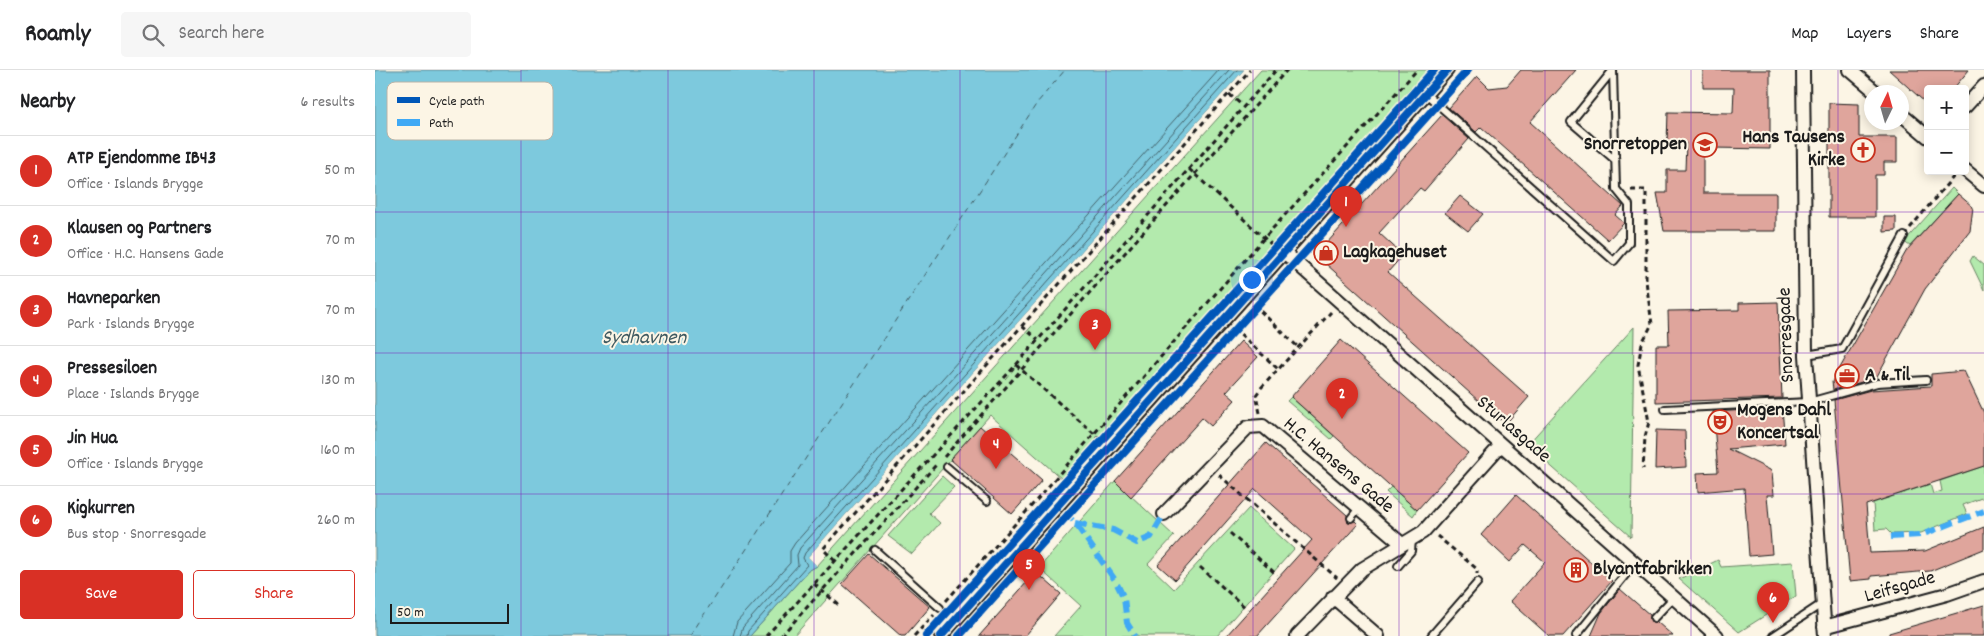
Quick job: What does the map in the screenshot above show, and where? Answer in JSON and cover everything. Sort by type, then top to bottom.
[{"type":"street","points":[[941,636],[1245,296],[1280,249],[1447,70]]},
{"type":"street","name":"Snorresgade","points":[[1803,70],[1806,355],[1825,632]]},
{"type":"street","points":[[1850,70],[1868,85]]},
{"type":"street","points":[[1969,103],[1984,86]]},
{"type":"street","points":[[1909,121],[1924,134]]},
{"type":"street","points":[[1969,173],[1984,186]]},
{"type":"street","name":"Sturlasgade","points":[[1280,249],[1717,636]]},
{"type":"street","name":"H.C. Hansens Gade","points":[[1164,514],[1247,427],[1263,426],[1355,513],[1407,541]]},
{"type":"street","points":[[1297,636],[1362,569],[1427,528],[1501,444]]},
{"type":"street","name":"Leifsgade","points":[[1825,632],[1984,581]]},
{"type":"street","points":[[1333,597],[1378,636]]},
{"type":"lane","points":[[1426,94],[1614,262],[1629,243],[1629,205],[1616,189],[1613,70]]},
{"type":"lane","points":[[1613,70],[1571,122],[1615,160]]},
{"type":"lane","points":[[1806,355],[1842,349],[1904,236]]},
{"type":"lane","points":[[1665,409],[1809,402],[1877,384],[1926,380]]},
{"type":"lane","points":[[947,467],[987,501]]},
{"type":"lane","points":[[1398,566],[1411,551],[1407,541]]},
{"type":"lane","points":[[875,550],[940,608]]},
{"type":"lane","points":[[1576,636],[1635,563]]},
{"type":"lane","points":[[1431,636],[1478,582]]},
{"type":"lane","points":[[1653,618],[1674,598]]},
{"type":"lane","points":[[1773,636],[1823,603]]},
{"type":"path","points":[[835,561],[823,549],[1250,70]]},
{"type":"path","points":[[766,636],[1039,340],[1276,70]]},
{"type":"path","points":[[781,636],[1022,370],[1287,70]]},
{"type":"path","points":[[915,636],[1034,504],[1093,433],[1264,238],[1417,70]]},
{"type":"path","points":[[1229,94],[1244,107]]},
{"type":"path","points":[[1189,169],[1264,238],[1280,249]]},
{"type":"path","points":[[1904,236],[1955,175]]},
{"type":"path","points":[[1616,189],[1646,190],[1646,281],[1652,324],[1642,343],[1638,365],[1649,422],[1645,437],[1643,469]]},
{"type":"path","points":[[1280,249],[1282,239]]},
{"type":"path","points":[[1269,254],[1280,249]]},
{"type":"path","points":[[1245,296],[1254,310],[1299,348]]},
{"type":"path","points":[[1254,310],[1263,300]]},
{"type":"path","points":[[1263,426],[1256,395],[1340,302]]},
{"type":"path","points":[[1225,318],[1239,328],[1279,370]]},
{"type":"path","points":[[1022,326],[1039,340]]},
{"type":"path","points":[[1230,338],[1239,328]]},
{"type":"path","points":[[1016,365],[1103,441]]},
{"type":"path","points":[[1209,466],[1345,585]]},
{"type":"path","points":[[1015,538],[1044,505]]},
{"type":"path","points":[[1427,528],[1477,569],[1478,582]]},
{"type":"path","points":[[1231,533],[1277,575]]},
{"type":"path","points":[[1200,567],[1247,608]]},
{"type":"path","points":[[814,584],[840,606]]},
{"type":"path","points":[[927,636],[939,622]]},
{"type":"green space","points":[[1261,70],[1430,70],[1063,480],[990,415],[794,636],[750,636],[808,571],[817,566]]},
{"type":"green space","points":[[1952,188],[1958,194],[1910,246],[1904,242]]},
{"type":"green space","points":[[1973,256],[1984,265],[1984,290],[1970,261]]},
{"type":"green space","points":[[1634,327],[1631,536],[1631,537],[1527,445]]},
{"type":"green space","points":[[1291,397],[1334,436],[1331,439],[1287,401]]},
{"type":"green space","points":[[1984,466],[1984,497],[1963,505],[1967,514],[1921,533],[1891,534],[1886,529],[1875,530],[1873,503],[1930,484],[1933,494],[1942,491],[1940,481]]},
{"type":"green space","points":[[942,476],[954,487],[929,513],[940,523],[912,554],[888,536]]},
{"type":"green space","points":[[1115,481],[1174,536],[1148,564],[1174,589],[1249,508],[1294,549],[1217,636],[1054,636],[1081,606],[1039,568]]},
{"type":"green space","points":[[1391,487],[1417,510],[1413,516],[1386,492]]},
{"type":"green space","points":[[1718,560],[1721,567],[1793,562],[1796,596],[1739,632],[1679,579]]},
{"type":"water","name":"Sydhavnen","points":[[375,70],[1244,70],[808,557],[817,566],[808,571],[750,636],[375,636]]},
{"type":"pier","points":[[1244,70],[1247,70],[811,557],[818,564],[817,566],[808,557]]},
{"type":"building","points":[[1521,70],[1576,70],[1530,122],[1623,206],[1615,215],[1624,223],[1608,240],[1481,127],[1476,132],[1449,108],[1477,76],[1489,88],[1507,86]]},
{"type":"building","points":[[1703,70],[1770,70],[1770,149],[1713,148],[1703,152],[1703,193],[1776,193],[1776,231],[1664,231],[1657,193],[1667,193],[1667,170],[1685,170],[1686,143],[1667,143],[1668,112],[1733,113],[1734,88],[1703,88]]},
{"type":"building","points":[[1889,70],[1969,70],[1956,85],[1924,85],[1924,101],[1909,88],[1909,85],[1906,85]]},
{"type":"building","name":"Hans Tausens Kirke","points":[[1829,103],[1859,104],[1859,137],[1897,137],[1897,162],[1884,162],[1884,175],[1875,175],[1875,217],[1829,217]]},
{"type":"building","points":[[1442,115],[1469,139],[1424,191],[1420,188],[1379,233],[1403,255],[1388,272],[1529,397],[1509,420],[1504,415],[1500,420],[1316,255]]},
{"type":"building","points":[[1958,194],[1973,207],[1970,231],[1925,289],[1876,378],[1833,390],[1832,382],[1907,250]]},
{"type":"building","points":[[1460,196],[1483,214],[1468,231],[1445,213]]},
{"type":"building","points":[[1884,217],[1896,217],[1896,231],[1884,232]]},
{"type":"building","points":[[1778,302],[1782,398],[1656,402],[1656,345],[1669,345],[1668,311],[1739,310],[1739,303]]},
{"type":"building","points":[[1341,340],[1468,453],[1417,510],[1291,397]]},
{"type":"building","points":[[1241,341],[1258,357],[1226,392],[1235,400],[1211,426],[1202,418],[1131,497],[1115,481]]},
{"type":"building","points":[[1964,371],[1984,413],[1984,466],[1866,505],[1870,553],[1925,551],[1984,527],[1984,549],[1930,571],[1871,576],[1871,579],[1850,581],[1834,400],[1871,390],[1931,386],[1931,374]]},
{"type":"building","points":[[1782,408],[1785,444],[1728,449],[1770,470],[1772,473],[1774,495],[1767,495],[1772,554],[1749,556],[1744,488],[1698,492],[1697,473],[1718,472],[1713,412]]},
{"type":"building","points":[[980,426],[1042,480],[1012,514],[950,459]]},
{"type":"building","points":[[1656,430],[1685,431],[1686,467],[1655,469]]},
{"type":"building","points":[[1266,443],[1347,515],[1348,522],[1355,521],[1358,524],[1257,636],[1226,636],[1312,540],[1255,489],[1175,580],[1158,565]]},
{"type":"building","name":"Blyantfabrikken","points":[[1516,495],[1612,581],[1563,636],[1549,636],[1510,601],[1545,562],[1525,545],[1510,562],[1481,535]]},
{"type":"building","points":[[869,554],[930,607],[905,636],[901,636],[842,584]]},
{"type":"building","points":[[1036,572],[1061,594],[1025,636],[979,636]]},
{"type":"building","points":[[1620,589],[1650,615],[1651,622],[1657,622],[1673,636],[1591,636],[1601,613]]},
{"type":"building","points":[[1984,605],[1984,636],[1889,636],[1889,633]]},
{"type":"ferry route","points":[[690,636],[1037,103],[1065,70]]},
{"type":"marked path","points":[[1890,537],[1921,535],[1984,511]]},
{"type":"marked path","points":[[1064,512],[1075,523],[1115,580],[1124,598],[1127,623],[1135,636]]},
{"type":"marked path","points":[[1075,523],[1113,530],[1137,543],[1151,537],[1164,514]]},
{"type":"cycle path","points":[[926,636],[1434,70]]},
{"type":"cycle path","points":[[941,636],[1447,70]]},
{"type":"cycle path","points":[[959,636],[1468,70]]},
{"type":"place","name":"Snorretoppen","points":[[1705,145]]},
{"type":"place","name":"Hans Tausens Kirke","points":[[1863,150]]},
{"type":"place","name":"ATP Ejendomme IB43","points":[[1346,227]]},
{"type":"place","name":"Lagkagehuset","points":[[1326,253]]},
{"type":"place","name":"Havneparken","points":[[1095,350]]},
{"type":"place","name":"A & Til","points":[[1847,376]]},
{"type":"place","name":"Klausen og Partners","points":[[1342,419]]},
{"type":"place","name":"Mogens Dahl Koncertsal","points":[[1720,422]]},
{"type":"place","name":"Pressesiloen","points":[[996,469]]},
{"type":"place","name":"Blyantfabrikken","points":[[1576,570]]},
{"type":"place","name":"Jin Hua","points":[[1029,590]]},
{"type":"place","name":"Kigkurren","points":[[1773,623]]}]
